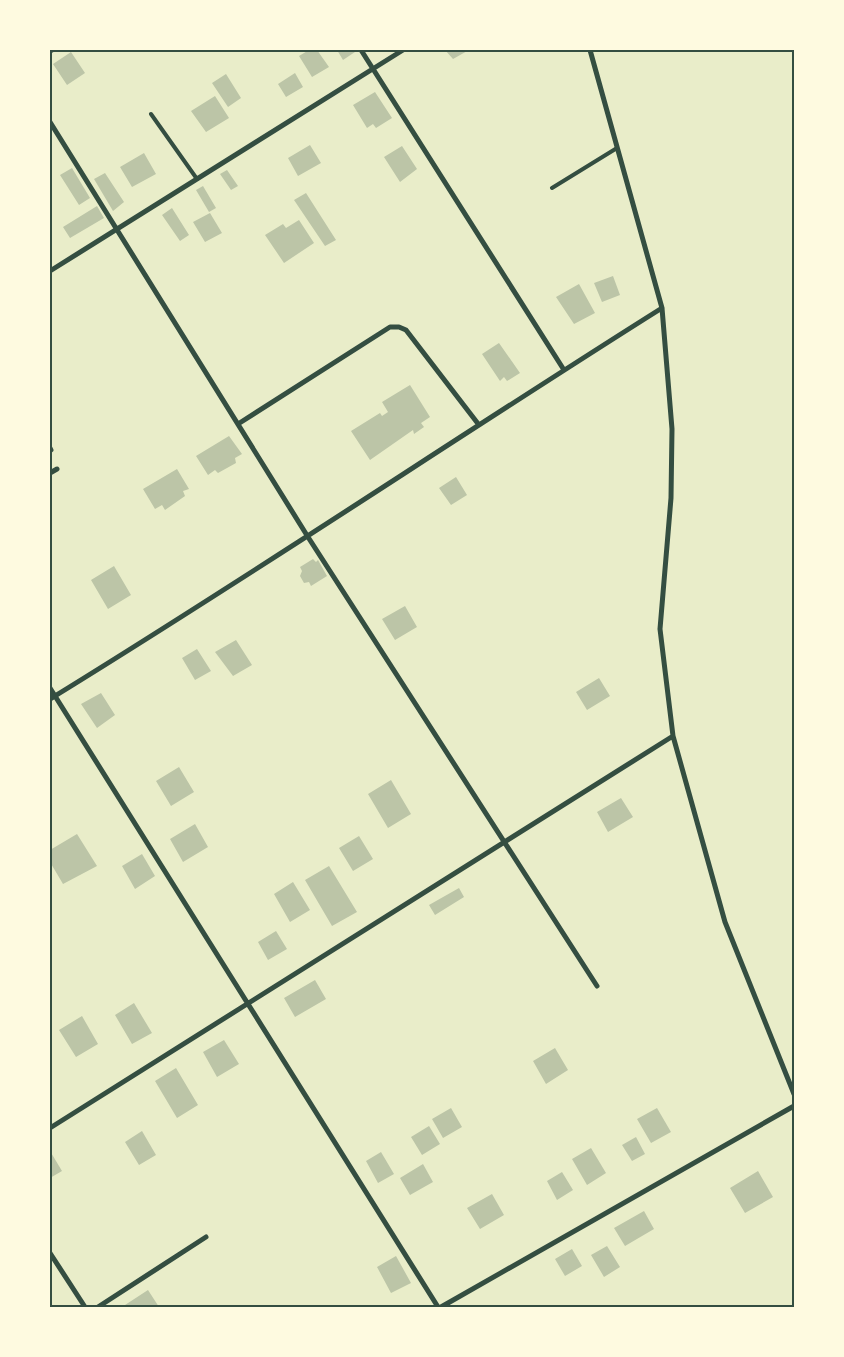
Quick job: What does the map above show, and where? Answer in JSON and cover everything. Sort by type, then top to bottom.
[{"type":"street","points":[[360,50],[564,370]]},
{"type":"street","points":[[50,271],[404,50]]},
{"type":"street","points":[[590,50],[662,308],[672,429],[672,498],[660,629],[673,736],[725,922],[794,1094]]},
{"type":"street","points":[[50,122],[308,537],[597,986]]},
{"type":"street","points":[[52,698],[308,537],[662,308]]},
{"type":"street","points":[[238,424],[390,327],[399,327],[406,330],[479,425]]},
{"type":"street","points":[[50,473],[57,469]]},
{"type":"street","points":[[50,688],[52,698],[249,1003],[440,1307],[794,1106]]},
{"type":"street","points":[[50,1128],[673,736]]},
{"type":"street","points":[[98,1307],[206,1237]]},
{"type":"street","points":[[50,1253],[85,1307]]},
{"type":"lane","points":[[151,114],[197,179]]},
{"type":"lane","points":[[552,188],[618,148]]},
{"type":"building","points":[[309,50],[317,50],[329,67],[312,77],[299,56]]},
{"type":"building","points":[[337,50],[354,50],[355,52],[343,60]]},
{"type":"building","points":[[445,50],[469,50],[453,59]]},
{"type":"building","points":[[71,52],[85,73],[67,85],[53,64]]},
{"type":"building","points":[[295,73],[303,87],[286,97],[278,84]]},
{"type":"building","points":[[226,74],[241,98],[228,107],[212,83]]},
{"type":"building","points":[[375,92],[392,118],[376,128],[373,124],[367,128],[353,105]]},
{"type":"building","points":[[215,96],[229,118],[206,132],[191,111]]},
{"type":"building","points":[[310,145],[321,163],[298,176],[288,158]]},
{"type":"building","points":[[402,146],[417,169],[400,182],[384,157]]},
{"type":"building","points":[[144,153],[156,174],[132,187],[120,167]]},
{"type":"building","points":[[72,168],[90,198],[79,205],[60,175]]},
{"type":"building","points":[[227,170],[238,186],[231,190],[220,174]]},
{"type":"building","points":[[105,173],[124,202],[113,211],[94,179]]},
{"type":"building","points":[[203,186],[216,208],[209,212],[196,190]]},
{"type":"building","points":[[306,193],[336,240],[325,246],[294,200]]},
{"type":"building","points":[[97,206],[104,218],[70,238],[63,227]]},
{"type":"building","points":[[172,208],[189,235],[180,241],[162,215]]},
{"type":"building","points":[[210,213],[222,233],[205,242],[193,222]]},
{"type":"building","points":[[299,220],[314,243],[284,263],[265,235],[283,224],[286,228]]},
{"type":"building","points":[[613,276],[620,295],[602,302],[594,283]]},
{"type":"building","points":[[579,284],[595,313],[574,324],[556,297]]},
{"type":"building","points":[[499,343],[520,373],[507,381],[504,377],[500,381],[482,354]]},
{"type":"building","points":[[410,385],[430,417],[421,423],[424,427],[414,434],[413,430],[370,460],[351,431],[380,413],[382,416],[388,412],[382,402]]},
{"type":"building","points":[[229,436],[242,454],[235,458],[236,463],[218,473],[215,470],[208,475],[196,456]]},
{"type":"building","points":[[177,469],[189,489],[183,491],[185,496],[165,510],[162,505],[155,509],[143,489]]},
{"type":"building","points":[[456,477],[467,495],[451,505],[439,488]]},
{"type":"building","points":[[313,559],[316,562],[318,560],[327,576],[311,586],[309,582],[304,583],[300,576],[302,571],[300,567]]},
{"type":"building","points":[[114,566],[131,595],[108,609],[91,580]]},
{"type":"building","points":[[405,606],[417,627],[395,640],[382,619]]},
{"type":"building","points":[[236,640],[252,665],[233,676],[215,652]]},
{"type":"building","points":[[197,649],[211,671],[195,680],[182,658]]},
{"type":"building","points":[[599,678],[610,696],[587,710],[576,692]]},
{"type":"building","points":[[101,693],[115,715],[97,728],[81,704]]},
{"type":"building","points":[[179,767],[194,792],[171,806],[156,781]]},
{"type":"building","points":[[391,780],[411,814],[388,828],[368,794]]},
{"type":"building","points":[[621,798],[633,817],[608,832],[597,812]]},
{"type":"building","points":[[195,824],[208,847],[183,862],[170,839]]},
{"type":"building","points":[[77,834],[97,866],[63,884],[50,862],[50,850]]},
{"type":"building","points":[[359,836],[373,859],[353,871],[339,848]]},
{"type":"building","points":[[142,854],[155,876],[135,889],[122,866]]},
{"type":"building","points":[[329,866],[357,912],[332,926],[305,880]]},
{"type":"building","points":[[293,882],[310,910],[290,922],[274,894]]},
{"type":"building","points":[[459,888],[464,897],[435,915],[429,905]]},
{"type":"building","points":[[276,931],[287,949],[268,960],[258,942]]},
{"type":"building","points":[[315,980],[326,999],[295,1017],[284,998]]},
{"type":"building","points":[[134,1003],[152,1033],[132,1044],[115,1015]]},
{"type":"building","points":[[82,1016],[98,1044],[76,1057],[59,1030]]},
{"type":"building","points":[[224,1040],[239,1064],[217,1077],[203,1052]]},
{"type":"building","points":[[555,1048],[568,1070],[546,1084],[533,1061]]},
{"type":"building","points":[[176,1068],[198,1105],[177,1118],[155,1081]]},
{"type":"building","points":[[451,1108],[462,1127],[443,1138],[432,1119]]},
{"type":"building","points":[[657,1108],[671,1132],[651,1143],[637,1119]]},
{"type":"building","points":[[429,1126],[440,1144],[422,1155],[411,1137]]},
{"type":"building","points":[[142,1131],[156,1155],[139,1165],[125,1142]]},
{"type":"building","points":[[636,1137],[645,1154],[632,1161],[622,1145]]},
{"type":"building","points":[[591,1148],[606,1173],[587,1185],[572,1159]]},
{"type":"building","points":[[50,1151],[62,1171],[50,1178]]},
{"type":"building","points":[[381,1152],[394,1174],[378,1183],[366,1161]]},
{"type":"building","points":[[423,1164],[433,1182],[410,1195],[400,1178]]},
{"type":"building","points":[[758,1171],[773,1197],[745,1213],[730,1188]]},
{"type":"building","points":[[562,1172],[573,1190],[557,1200],[547,1181]]},
{"type":"building","points":[[492,1194],[504,1215],[480,1229],[467,1208]]},
{"type":"building","points":[[644,1211],[654,1229],[625,1246],[614,1228]]},
{"type":"building","points":[[607,1246],[620,1267],[604,1277],[591,1255]]},
{"type":"building","points":[[572,1249],[582,1266],[565,1276],[555,1259]]},
{"type":"building","points":[[396,1256],[411,1283],[391,1293],[377,1267]]},
{"type":"building","points":[[148,1290],[159,1307],[126,1307],[125,1305]]}]
